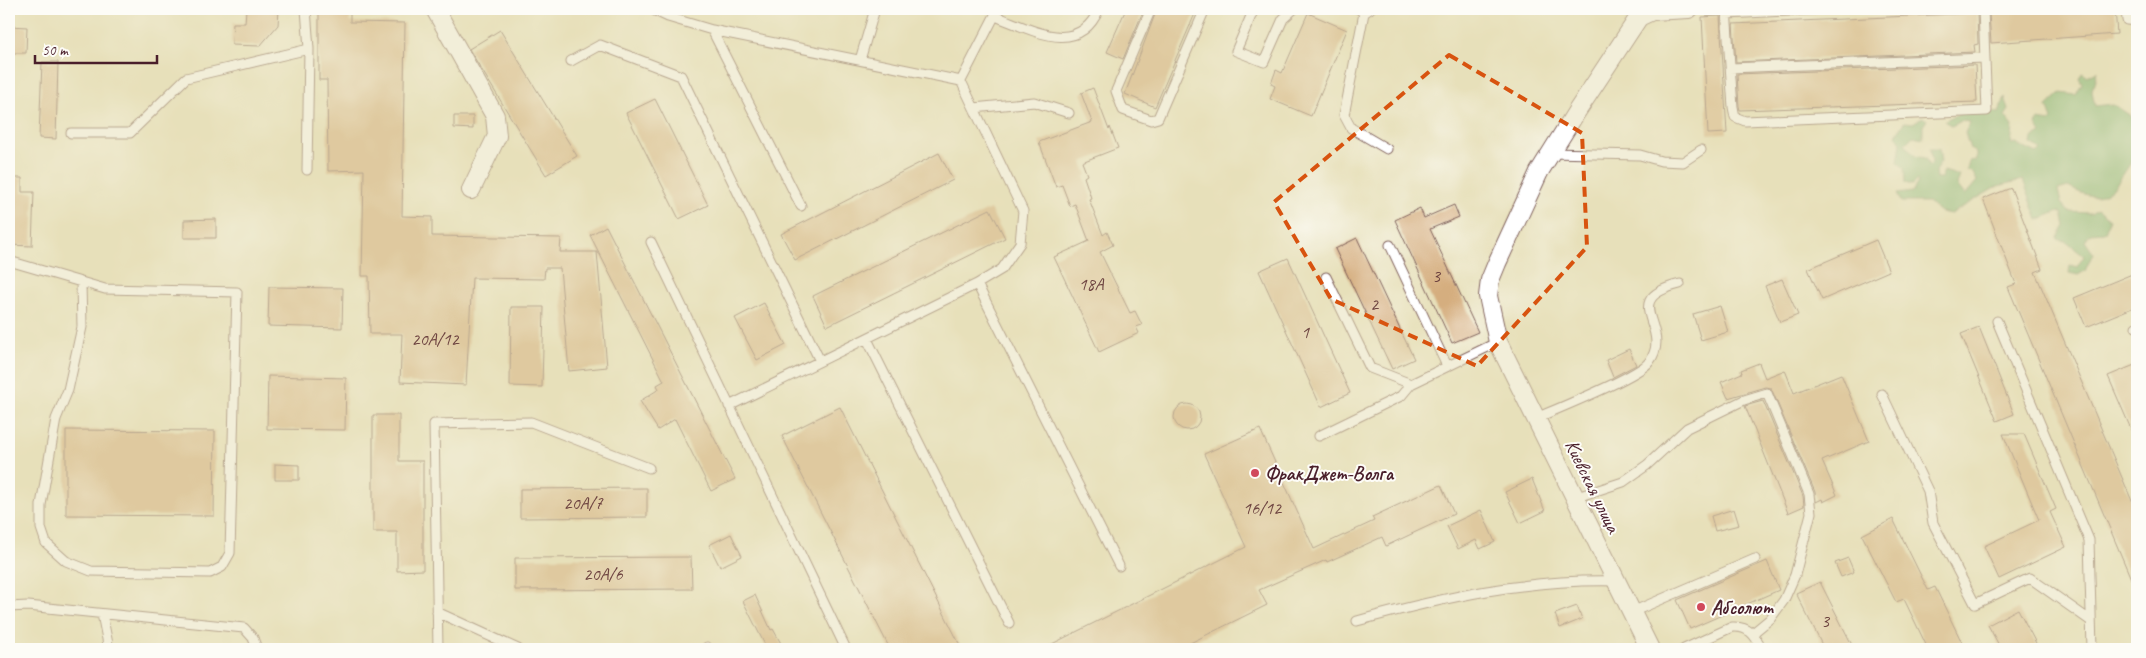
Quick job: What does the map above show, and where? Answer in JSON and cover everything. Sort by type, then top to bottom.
[{"type":"street","points":[[435,9],[495,116],[497,136],[471,190]]},
{"type":"street","points":[[1652,10],[1689,9]]},
{"type":"street","name":"Киевская улица","points":[[1650,649],[1498,342],[1488,296],[1490,280],[1539,172],[1639,17],[1652,10]]},
{"type":"lane","points":[[306,9],[309,49],[307,170]]},
{"type":"lane","points":[[651,9],[668,17],[712,30],[961,81]]},
{"type":"lane","points":[[860,60],[875,9]]},
{"type":"lane","points":[[961,81],[996,12],[1054,38],[1079,34],[1096,16],[1099,9]]},
{"type":"lane","points":[[1151,9],[1116,91],[1123,110],[1150,120],[1158,118],[1205,9]]},
{"type":"lane","points":[[1254,9],[1236,51],[1264,62],[1283,19],[1294,9]]},
{"type":"lane","points":[[1828,9],[1727,11],[1735,117],[1745,121],[1987,111],[1983,9]]},
{"type":"lane","points":[[2126,9],[2127,20],[2137,21]]},
{"type":"lane","points":[[1364,10],[1344,115],[1351,128],[1387,149]]},
{"type":"lane","points":[[712,30],[800,206]]},
{"type":"lane","points":[[571,61],[600,45],[681,76],[820,361]]},
{"type":"lane","points":[[71,133],[130,133],[186,78],[309,49]]},
{"type":"lane","points":[[1730,68],[1985,58]]},
{"type":"lane","points":[[729,406],[977,284],[1002,269],[1020,243],[1023,211],[961,81]]},
{"type":"lane","points":[[974,108],[1034,102],[1069,113]]},
{"type":"lane","points":[[1550,153],[1640,156],[1660,161],[1683,162],[1701,150]]},
{"type":"lane","points":[[651,242],[846,649]]},
{"type":"lane","points":[[1390,244],[1447,366]]},
{"type":"lane","points":[[9,261],[105,290],[237,292],[230,553],[222,567],[210,572],[91,571],[66,561],[46,543],[41,528],[41,505],[56,419],[68,390],[82,327],[81,283]]},
{"type":"lane","points":[[1326,277],[1370,368],[1411,384]]},
{"type":"lane","points":[[977,284],[1119,566]]},
{"type":"lane","points":[[1536,418],[1641,370],[1655,352],[1656,340],[1649,302],[1653,294],[1660,289],[1680,284]]},
{"type":"lane","points":[[1998,320],[2089,540],[2092,649]]},
{"type":"lane","points":[[866,338],[1009,623]]},
{"type":"lane","points":[[1319,436],[1401,396],[1411,384],[1498,342]]},
{"type":"lane","points":[[1574,498],[1623,482],[1647,465],[1687,428],[1744,400],[1767,393],[1809,494],[1811,513],[1795,575],[1784,600],[1770,619],[1753,633]]},
{"type":"lane","points":[[1882,394],[1928,490],[1933,523],[1975,604],[2030,578],[2091,621]]},
{"type":"lane","points":[[438,649],[434,424],[531,422],[649,468]]},
{"type":"lane","points":[[1632,612],[1755,559]]},
{"type":"lane","points":[[1357,621],[1437,599],[1523,585],[1579,580],[1617,581]]},
{"type":"lane","points":[[9,607],[28,606],[244,628],[253,638],[257,649]]},
{"type":"lane","points":[[437,612],[518,649]]},
{"type":"lane","points":[[102,614],[110,649]]},
{"type":"lane","points":[[1684,649],[1732,628],[1741,626],[1753,633],[1762,649]]},
{"type":"highlighted area","points":[[1449,55],[1582,133],[1587,247],[1477,366],[1331,299],[1274,202]]},
{"type":"green space","points":[[2097,71],[2092,91],[2095,106],[2113,104],[2131,116],[2137,116],[2137,161],[2132,161],[2119,181],[2107,193],[2091,196],[2068,187],[2058,190],[2061,203],[2069,212],[2091,213],[2097,209],[2110,219],[2105,232],[2090,233],[2085,241],[2093,253],[2085,271],[2078,275],[2069,273],[2070,265],[2077,267],[2084,256],[2065,241],[2057,239],[2065,226],[2062,213],[2059,211],[2038,220],[2023,180],[1998,186],[1951,214],[1940,212],[1928,202],[1901,202],[1897,194],[1912,192],[1918,182],[1917,180],[1912,185],[1905,183],[1904,168],[1898,162],[1901,142],[1896,135],[1904,122],[1913,123],[1923,117],[1927,120],[1923,126],[1923,138],[1913,136],[1905,144],[1915,156],[1925,158],[1929,166],[1932,163],[1930,149],[1939,149],[1941,162],[1935,171],[1936,178],[1941,178],[1944,171],[1960,176],[1957,185],[1965,195],[1977,181],[1973,173],[1967,170],[1969,161],[1976,160],[1976,153],[1970,149],[1965,133],[1970,122],[1960,121],[1952,126],[1944,121],[1956,115],[1970,112],[1985,111],[1999,113],[2005,97],[2009,110],[2005,116],[2013,126],[2011,145],[2016,144],[2037,154],[2041,150],[2031,144],[2032,138],[2041,133],[2036,124],[2038,120],[2050,122],[2052,119],[2047,106],[2061,93],[2076,95],[2082,84],[2079,79],[2082,73],[2087,76]]},
{"type":"building","points":[[246,9],[279,9],[278,25],[260,46],[232,45],[233,23],[245,23]]},
{"type":"building","points":[[319,9],[350,9],[350,22],[405,23],[402,216],[432,217],[432,236],[561,238],[560,252],[597,252],[607,367],[569,371],[560,268],[545,268],[544,279],[472,278],[466,385],[400,382],[402,334],[370,334],[369,276],[362,276],[364,170],[328,171],[327,80],[319,80]]},
{"type":"building","points":[[1126,9],[1144,9],[1123,59],[1107,52]]},
{"type":"building","points":[[1157,9],[1197,9],[1155,107],[1125,94]]},
{"type":"building","points":[[2037,9],[2115,9],[2117,34],[1991,43],[1989,13]]},
{"type":"building","points":[[1308,13],[1347,30],[1311,116],[1270,99],[1275,86],[1271,84],[1276,70],[1282,73]]},
{"type":"building","points":[[1977,13],[1978,44],[1974,45],[1975,52],[1736,62],[1733,24]]},
{"type":"building","points":[[1720,16],[1727,133],[1708,134],[1702,17]]},
{"type":"building","points":[[9,26],[27,27],[26,53],[9,53]]},
{"type":"building","points":[[500,30],[577,156],[546,175],[469,49]]},
{"type":"building","points":[[42,62],[58,62],[56,139],[39,138]]},
{"type":"building","points":[[1975,65],[1977,102],[1740,110],[1739,106],[1737,74]]},
{"type":"building","points":[[1093,88],[1118,148],[1082,162],[1087,175],[1084,177],[1091,198],[1089,199],[1103,235],[1107,232],[1113,245],[1100,252],[1130,313],[1135,311],[1142,325],[1136,327],[1139,333],[1099,352],[1054,257],[1089,241],[1075,204],[1070,206],[1062,185],[1056,187],[1039,142],[1092,122],[1081,93]]},
{"type":"building","points":[[655,99],[708,205],[679,219],[626,113]]},
{"type":"building","points":[[454,116],[473,116],[473,129],[454,128]]},
{"type":"building","points":[[939,153],[953,180],[795,260],[781,234]]},
{"type":"building","points":[[9,178],[22,178],[22,192],[34,192],[32,246],[9,245]]},
{"type":"building","points":[[2011,188],[2042,269],[2035,272],[2137,513],[2137,593],[2008,287],[2016,284],[1983,199]]},
{"type":"building","points":[[1454,205],[1459,217],[1430,229],[1478,332],[1452,343],[1395,220],[1420,208],[1424,218]]},
{"type":"building","points":[[990,209],[1005,238],[827,326],[813,296]]},
{"type":"building","points":[[216,219],[216,238],[184,238],[184,220]]},
{"type":"building","points":[[606,226],[735,479],[711,491],[675,419],[658,430],[640,401],[659,389],[657,385],[664,381],[590,235]]},
{"type":"building","points":[[1357,238],[1414,359],[1392,369],[1335,249]]},
{"type":"building","points":[[1876,240],[1889,271],[1822,300],[1808,269]]},
{"type":"building","points":[[1288,258],[1350,393],[1321,407],[1259,271]]},
{"type":"building","points":[[2137,272],[2137,306],[2086,327],[2074,298]]},
{"type":"building","points":[[1782,279],[1798,315],[1780,322],[1765,286]]},
{"type":"building","points":[[269,287],[343,288],[342,328],[268,326]]},
{"type":"building","points":[[764,303],[786,345],[757,360],[735,318]]},
{"type":"building","points":[[1720,306],[1728,332],[1701,340],[1693,314]]},
{"type":"building","points":[[511,307],[544,307],[542,387],[510,386]]},
{"type":"building","points":[[1979,327],[2014,414],[1997,421],[1961,334]]},
{"type":"building","points":[[1629,349],[1636,365],[1613,377],[1606,360]]},
{"type":"building","points":[[1759,363],[1765,378],[1785,370],[1794,393],[1841,374],[1869,441],[1822,461],[1837,495],[1823,502],[1822,499],[1816,502],[1815,492],[1771,388],[1765,387],[1728,398],[1721,382],[1742,373],[1741,370]]},
{"type":"building","points":[[2137,364],[2137,443],[2108,376]]},
{"type":"building","points":[[268,376],[346,378],[345,430],[267,429]]},
{"type":"building","points":[[1763,401],[1803,496],[1804,506],[1788,513],[1745,406]]},
{"type":"building","points":[[1187,404],[1196,408],[1200,417],[1196,426],[1187,430],[1178,426],[1174,417],[1178,408]]},
{"type":"building","points":[[840,407],[962,649],[890,649],[782,436]]},
{"type":"building","points":[[373,415],[399,415],[399,461],[423,461],[423,570],[397,571],[397,532],[373,532]]},
{"type":"building","points":[[1260,429],[1314,549],[1374,521],[1372,517],[1441,485],[1454,514],[1386,546],[1382,537],[1259,590],[1267,605],[1178,649],[1042,649],[1246,547],[1204,454]]},
{"type":"building","points":[[66,430],[215,431],[214,516],[66,515]]},
{"type":"building","points":[[2003,434],[2024,434],[2056,509],[2050,512],[2066,547],[1999,579],[1984,546],[2039,520]]},
{"type":"building","points":[[275,464],[299,465],[299,480],[275,480]]},
{"type":"building","points":[[1532,479],[1545,511],[1520,523],[1505,492]]},
{"type":"building","points":[[647,488],[647,517],[520,518],[520,489]]},
{"type":"building","points":[[1734,509],[1739,525],[1715,531],[1711,516]]},
{"type":"building","points":[[1481,510],[1495,542],[1480,549],[1476,540],[1458,549],[1447,526]]},
{"type":"building","points":[[1893,519],[1928,590],[1935,587],[1965,649],[1928,649],[1904,599],[1896,602],[1862,535]]},
{"type":"building","points":[[731,534],[742,556],[720,567],[709,545]]},
{"type":"building","points":[[691,557],[692,589],[515,590],[515,558]]},
{"type":"building","points":[[1848,558],[1854,572],[1841,577],[1835,563]]},
{"type":"building","points":[[1767,561],[1779,590],[1690,629],[1677,600]]},
{"type":"building","points":[[1820,582],[1854,649],[1824,649],[1796,593]]},
{"type":"building","points":[[755,595],[771,630],[773,629],[784,649],[767,649],[743,601]]},
{"type":"building","points":[[1577,606],[1582,619],[1560,628],[1555,614]]},
{"type":"building","points":[[2018,609],[2039,649],[2001,649],[1988,625]]},
{"type":"place","name":"ФракДжет-Волга","points":[[1255,473]]},
{"type":"place","name":"Абсолют","points":[[1701,607]]}]
